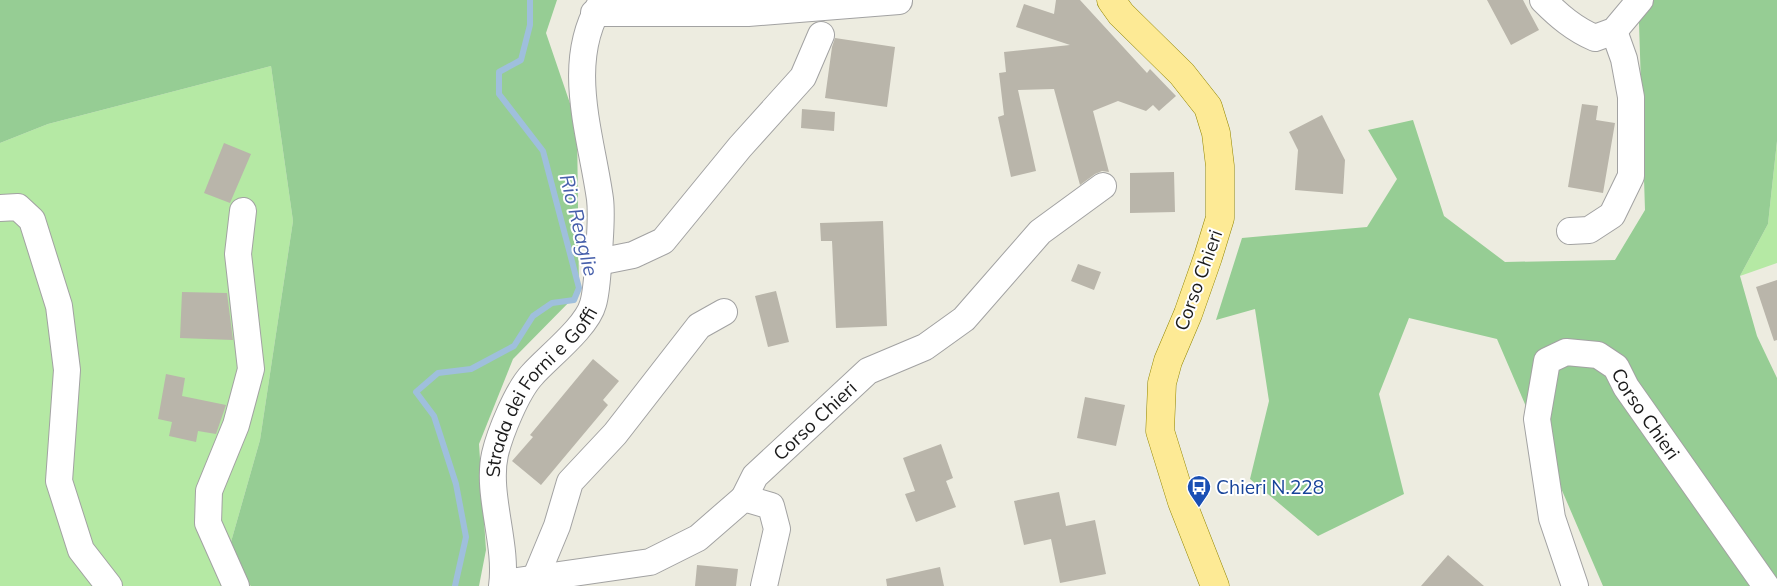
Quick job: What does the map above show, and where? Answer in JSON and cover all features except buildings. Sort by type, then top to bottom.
[{"type":"main road","name":"Corso Chieri","points":[[1111,0],[1121,14],[1182,74],[1198,94],[1208,108],[1216,134],[1220,166],[1220,218],[1188,314],[1168,361],[1162,383],[1160,423],[1160,431],[1170,466],[1214,586]]},
{"type":"street","points":[[1543,0],[1560,17],[1580,31],[1595,38],[1614,30],[1640,0]]},
{"type":"street","points":[[599,7],[748,13],[899,1]]},
{"type":"street","name":"Strada dei Forni e Goffi","points":[[599,7],[586,33],[581,79],[590,149],[600,200],[598,262],[593,305],[584,321],[530,377],[513,405],[495,454],[494,480],[503,561],[502,585],[650,562],[698,538],[744,498]]},
{"type":"street","points":[[1570,231],[1588,230],[1612,215],[1631,176],[1631,97],[1624,58],[1614,30]]},
{"type":"street","points":[[598,262],[633,255],[663,241],[740,147],[803,77],[821,35]]},
{"type":"street","name":"Corso Chieri","points":[[744,498],[755,476],[868,371],[925,347],[964,319],[1040,232],[1103,186]]},
{"type":"street","points":[[0,208],[18,207],[32,220],[59,306],[67,370],[59,481],[81,550],[109,586]]},
{"type":"street","points":[[236,586],[208,523],[209,491],[236,425],[250,369],[238,254],[243,211]]},
{"type":"street","points":[[534,579],[557,526],[570,482],[615,434],[699,326],[724,312]]},
{"type":"street","name":"Corso Chieri","points":[[1575,586],[1552,518],[1538,419],[1547,361],[1566,352],[1598,355],[1616,367],[1626,386],[1766,586]]},
{"type":"street","points":[[744,498],[771,506],[777,529],[764,586]]},
{"type":"green space","points":[[0,0],[557,0],[546,33],[577,124],[579,292],[513,359],[479,444],[486,550],[479,586],[251,586],[227,556],[260,440],[293,221],[271,66],[48,124],[0,143]]},
{"type":"green space","points":[[1642,0],[1777,0],[1777,141],[1768,224],[1740,276],[1757,336],[1777,378],[1777,586],[1603,586],[1497,339],[1409,318],[1379,394],[1404,494],[1318,536],[1250,479],[1269,401],[1255,309],[1216,320],[1242,238],[1367,227],[1397,179],[1368,130],[1413,120],[1444,216],[1505,262],[1615,260],[1645,210],[1639,23]]},
{"type":"green space","points":[[271,66],[293,221],[260,440],[227,556],[251,586],[0,586],[0,143],[48,124]]},
{"type":"green space","points":[[1777,141],[1777,263],[1740,276],[1768,224]]},
{"type":"waterway","name":"Rio Reaglie","points":[[455,586],[466,537],[456,484],[434,416],[416,392],[438,373],[471,369],[514,346],[533,316],[552,303],[574,300],[579,288],[543,151],[499,94],[499,72],[521,60],[530,25],[530,0]]},
{"type":"place","name":"Chieri N.228","points":[[1199,508]]}]
